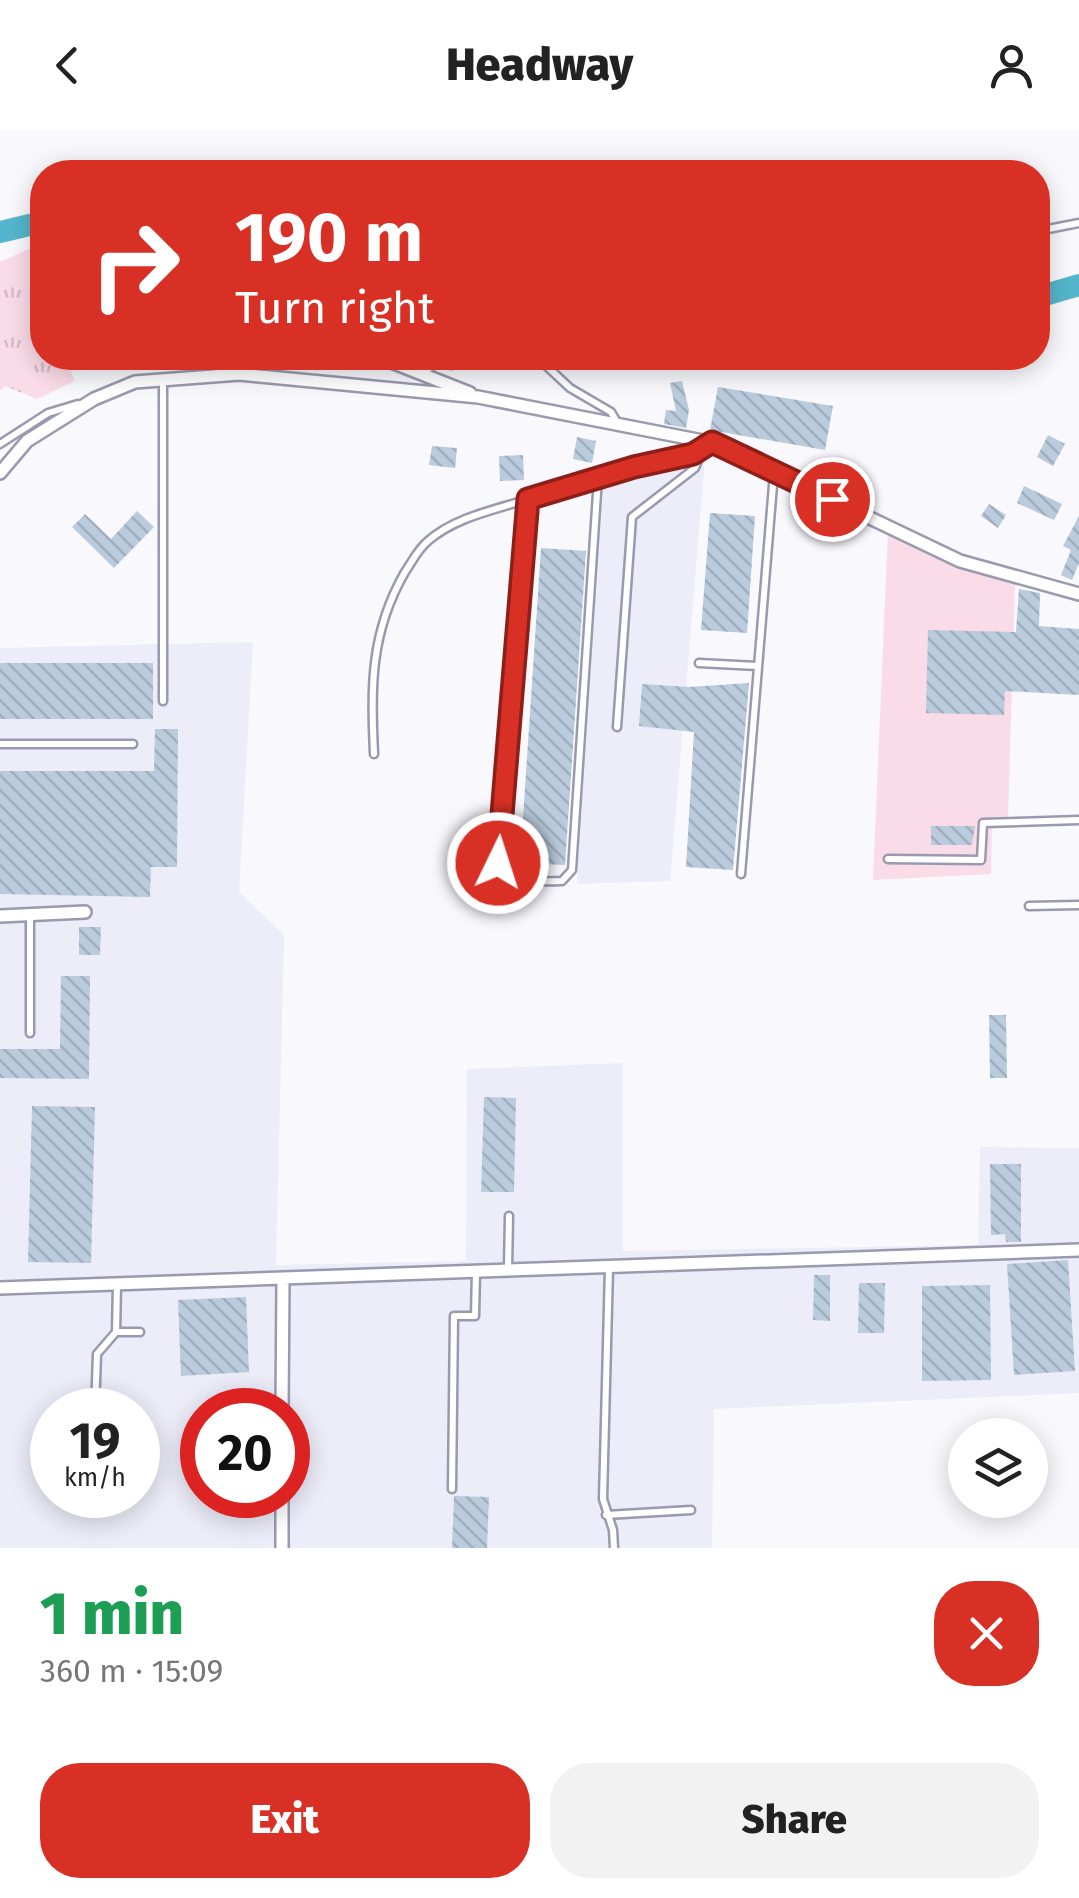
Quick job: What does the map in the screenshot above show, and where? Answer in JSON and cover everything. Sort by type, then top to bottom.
[{"type":"street","points":[[418,370],[478,397]]},
{"type":"street","points":[[0,473],[27,441],[94,399],[135,382],[239,374],[478,397],[708,446],[774,471],[960,561],[1079,594]]},
{"type":"street","points":[[0,916],[85,912]]},
{"type":"street","points":[[0,1288],[1079,1250]]},
{"type":"street","points":[[282,1388],[283,1278]]},
{"type":"street","points":[[282,1518],[282,1548]]},
{"type":"lane","points":[[1050,229],[1079,223]]},
{"type":"lane","points":[[551,370],[570,388],[611,412],[618,426]]},
{"type":"lane","points":[[163,378],[163,700]]},
{"type":"lane","points":[[0,444],[48,413],[94,399]]},
{"type":"lane","points":[[374,754],[372,693],[378,634],[388,605],[413,559],[428,541],[460,521],[598,478],[693,454],[708,446]]},
{"type":"lane","points":[[616,727],[632,518],[695,468],[708,446]]},
{"type":"lane","points":[[740,874],[774,471]]},
{"type":"lane","points":[[528,499],[498,863],[509,876],[555,882],[568,877],[573,864],[598,478]]},
{"type":"lane","points":[[699,664],[758,666]]},
{"type":"lane","points":[[0,744],[132,744]]},
{"type":"lane","points":[[888,859],[981,860],[983,823],[1079,820]]},
{"type":"lane","points":[[1029,906],[1079,905]]},
{"type":"lane","points":[[30,915],[30,1034]]},
{"type":"lane","points":[[508,1270],[509,1216]]},
{"type":"lane","points":[[609,1267],[603,1498],[614,1548]]},
{"type":"lane","points":[[452,1489],[454,1316],[475,1316],[476,1270]]},
{"type":"lane","points":[[96,1388],[97,1354],[116,1332],[118,1284]]},
{"type":"lane","points":[[116,1332],[140,1332]]},
{"type":"lane","points":[[606,1514],[691,1510]]},
{"type":"shaded area","points":[[705,459],[670,881],[577,884],[604,478]]},
{"type":"shaded area","points":[[253,642],[239,892],[284,935],[276,1265],[466,1261],[467,1069],[623,1063],[623,1251],[978,1245],[980,1147],[1079,1148],[1079,1393],[714,1409],[712,1548],[0,1548],[0,648]]},
{"type":"green space","points":[[30,248],[30,370],[70,370],[75,381],[37,399],[5,386],[0,391],[0,262]]},
{"type":"green space","points":[[888,530],[964,568],[1015,583],[1008,818],[992,819],[991,874],[873,880]]},
{"type":"building","points":[[682,381],[689,410],[686,428],[664,424],[666,410],[676,411],[670,383]]},
{"type":"building","points":[[718,387],[833,406],[825,450],[710,430]]},
{"type":"building","points":[[1048,435],[1065,444],[1053,466],[1037,457]]},
{"type":"building","points":[[577,437],[596,441],[592,463],[573,459]]},
{"type":"building","points":[[432,446],[457,448],[455,468],[429,465]]},
{"type":"building","points":[[523,455],[524,480],[500,481],[499,456]]},
{"type":"building","points":[[1024,486],[1062,504],[1054,520],[1017,503]]},
{"type":"building","points":[[989,504],[1006,515],[998,528],[981,516]]},
{"type":"building","points":[[137,511],[154,527],[114,568],[72,527],[85,514],[111,539]]},
{"type":"building","points":[[710,513],[755,516],[747,633],[701,630]]},
{"type":"building","points":[[1079,516],[1079,563],[1072,580],[1061,575],[1071,550],[1063,546]]},
{"type":"building","points":[[541,548],[586,551],[565,865],[520,863]]},
{"type":"building","points":[[1019,589],[1040,593],[1039,626],[1079,629],[1079,695],[1005,691],[1004,715],[926,713],[928,630],[1016,632]]},
{"type":"building","points":[[0,663],[153,663],[153,719],[0,719]]},
{"type":"building","points":[[749,683],[733,870],[686,867],[694,732],[639,726],[642,684],[689,687]]},
{"type":"building","points":[[155,729],[178,729],[177,867],[151,867],[150,897],[0,894],[0,771],[154,771]]},
{"type":"building","points":[[931,826],[975,826],[972,845],[931,845]]},
{"type":"building","points":[[79,927],[101,927],[100,955],[79,955]]},
{"type":"building","points":[[61,976],[90,976],[89,1079],[0,1078],[0,1049],[60,1049]]},
{"type":"building","points":[[989,1015],[1006,1015],[1007,1078],[990,1078]]},
{"type":"building","points":[[484,1097],[516,1098],[514,1192],[481,1192]]},
{"type":"building","points":[[32,1106],[95,1107],[91,1263],[28,1262]]},
{"type":"building","points":[[990,1164],[1021,1164],[1021,1242],[1006,1242],[1005,1234],[991,1235]]},
{"type":"building","points":[[1068,1260],[1075,1371],[1014,1375],[1007,1264]]},
{"type":"building","points":[[814,1275],[830,1275],[830,1321],[813,1320]]},
{"type":"building","points":[[859,1283],[885,1283],[884,1333],[858,1333]]},
{"type":"building","points":[[990,1285],[991,1380],[922,1381],[922,1286]]},
{"type":"building","points":[[246,1297],[249,1372],[181,1376],[178,1300]]},
{"type":"building","points":[[454,1496],[489,1497],[487,1548],[452,1548]]},
{"type":"waterway","points":[[0,232],[30,225]]},
{"type":"waterway","points":[[1050,293],[1079,285]]},
{"type":"route","points":[[498,863],[528,499],[693,454],[712,442],[832,499]]}]
